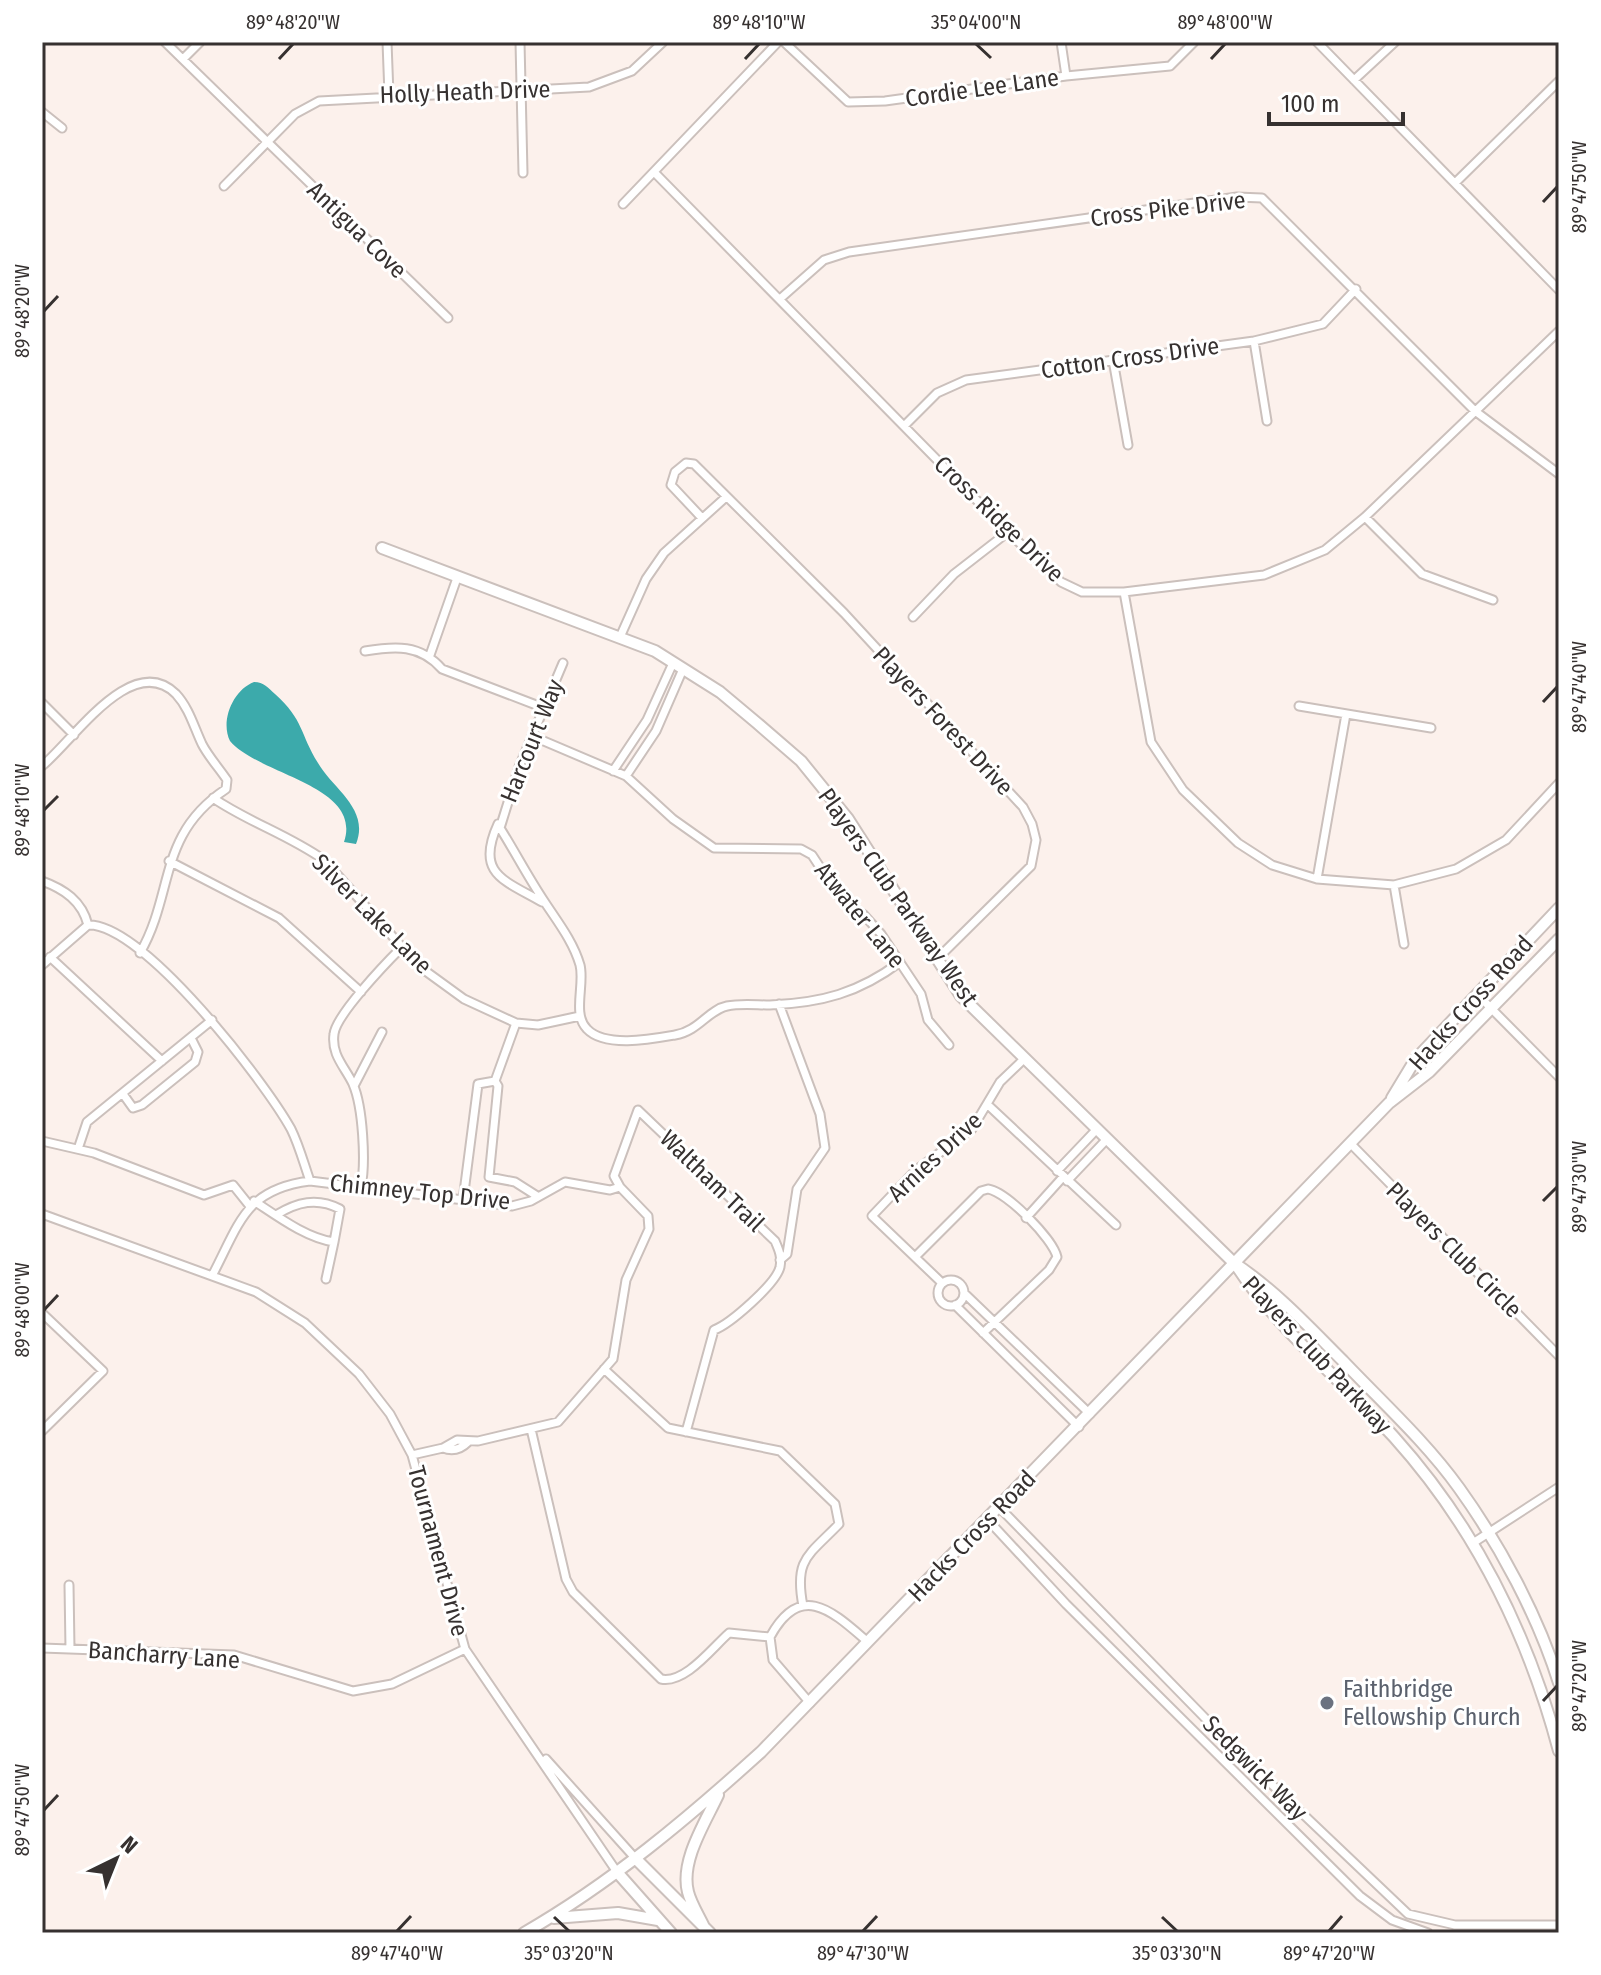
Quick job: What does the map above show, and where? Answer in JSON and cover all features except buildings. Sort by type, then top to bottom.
[{"type":"street","name":"Antigua Cove","points":[[165,42],[448,318]]},
{"type":"street","points":[[183,59],[200,42]]},
{"type":"street","points":[[387,42],[389,95]]},
{"type":"street","points":[[520,42],[523,173]]},
{"type":"street","name":"Holly Heath Drive","points":[[224,186],[295,114],[319,101],[589,87],[632,71],[663,42]]},
{"type":"street","points":[[623,204],[781,42]]},
{"type":"street","name":"Cordie Lee Lane","points":[[781,42],[848,102],[885,101],[1066,76],[1170,66],[1194,42]]},
{"type":"street","points":[[1061,42],[1066,76]]},
{"type":"street","points":[[1317,42],[1559,290]]},
{"type":"street","points":[[1354,80],[1395,42]]},
{"type":"street","points":[[1455,183],[1559,81]]},
{"type":"street","points":[[42,112],[62,128]]},
{"type":"street","name":"Cross Ridge Drive","points":[[654,172],[1008,532],[1061,582],[1082,592],[1124,592],[1264,575],[1325,550],[1365,517],[1559,331]]},
{"type":"street","name":"Cross Pike Drive","points":[[781,298],[824,260],[849,252],[1237,197],[1262,198],[1475,411],[1559,474]]},
{"type":"street","name":"Cotton Cross Drive","points":[[904,426],[937,393],[966,380],[1254,341],[1323,324],[1356,289]]},
{"type":"street","points":[[1254,341],[1267,421]]},
{"type":"street","points":[[1113,360],[1128,445]]},
{"type":"street","name":"Players Forest Drive","points":[[702,518],[671,485],[675,472],[686,463],[694,464],[844,613],[1023,807],[1036,840],[1031,866],[937,959]]},
{"type":"street","points":[[620,637],[646,579],[664,553],[726,497]]},
{"type":"street","points":[[1365,517],[1422,574],[1493,600]]},
{"type":"street","points":[[913,617],[954,574],[1008,532]]},
{"type":"street","name":"Players Club Parkway West","points":[[382,548],[620,637],[673,663],[720,692],[801,761],[876,859],[961,996],[1234,1263]]},
{"type":"street","points":[[430,655],[457,578]]},
{"type":"street","points":[[1124,592],[1151,742],[1183,790],[1238,843],[1272,865],[1317,879],[1394,885],[1456,869],[1506,840],[1559,783]]},
{"type":"street","points":[[365,651],[411,648],[430,655],[442,669],[544,708]]},
{"type":"street","name":"Harcourt Way","points":[[546,904],[493,871],[489,843],[563,663]]},
{"type":"street","points":[[613,771],[638,735],[673,663]]},
{"type":"street","points":[[626,776],[662,719],[683,669]]},
{"type":"street","points":[[42,766],[120,691],[136,682],[152,682],[176,694],[202,745],[227,780],[226,789],[213,798],[182,835],[169,861],[151,933],[140,953]]},
{"type":"street","points":[[42,703],[74,735]]},
{"type":"street","points":[[1299,706],[1431,728]]},
{"type":"street","points":[[650,713],[662,719]]},
{"type":"street","points":[[1317,879],[1346,714]]},
{"type":"street","points":[[638,735],[649,742]]},
{"type":"street","name":"Atwater Lane","points":[[532,736],[626,776],[673,819],[714,848],[801,849],[812,855],[828,884],[864,915],[900,962],[921,994],[928,1020],[949,1045]]},
{"type":"street","name":"Silver Lake Lane","points":[[213,798],[238,814],[304,846],[324,860],[386,925],[401,948],[464,999],[516,1023],[538,1025],[580,1016]]},
{"type":"street","name":"Harcourt Way","points":[[500,819],[500,828],[579,963],[580,1016]]},
{"type":"street","points":[[169,861],[279,918],[361,992]]},
{"type":"street","points":[[42,881],[69,895],[84,912],[88,925]]},
{"type":"street","points":[[1394,885],[1404,944]]},
{"type":"street","name":"Hacks Cross Road","points":[[1389,1103],[1415,1060],[1559,908]]},
{"type":"street","points":[[88,925],[111,931],[140,953],[212,1020],[253,1069],[292,1131],[310,1181],[282,1184],[252,1203],[213,1274]]},
{"type":"street","points":[[42,965],[88,925]]},
{"type":"street","name":"Hacks Cross Road","points":[[524,1933],[617,1872],[720,1790],[810,1703],[1079,1427],[1389,1103],[1429,1072],[1559,939]]},
{"type":"street","points":[[361,1187],[365,1167],[354,1086],[335,1054],[333,1031],[361,992],[401,948]]},
{"type":"street","points":[[50,957],[162,1061]]},
{"type":"street","points":[[580,1016],[585,1028],[594,1035],[617,1040],[687,1033],[726,1006],[821,1001],[850,994],[881,978],[900,962]]},
{"type":"street","points":[[1477,994],[1558,1074]]},
{"type":"street","points":[[686,1432],[714,1330],[727,1325],[776,1276],[780,1258],[787,1254],[797,1189],[825,1148],[820,1114],[779,1004]]},
{"type":"street","points":[[78,1149],[87,1122],[212,1020]]},
{"type":"street","points":[[516,1023],[495,1081],[498,1086],[489,1177],[515,1182],[537,1196]]},
{"type":"street","points":[[354,1086],[382,1032]]},
{"type":"street","points":[[123,1094],[133,1108],[152,1097],[195,1062],[198,1052],[191,1038]]},
{"type":"street","name":"Arnies Drive","points":[[915,1257],[872,1216],[915,1171],[972,1129],[1005,1075],[1024,1059]]},
{"type":"street","points":[[463,1200],[478,1084],[495,1081]]},
{"type":"street","points":[[988,1105],[1116,1225]]},
{"type":"street","name":"Waltham Trail","points":[[620,1187],[614,1176],[638,1110],[775,1241],[780,1258]]},
{"type":"street","points":[[1026,1218],[1063,1176],[1072,1156],[1097,1129]]},
{"type":"street","points":[[1063,1176],[1081,1165],[1107,1139]]},
{"type":"street","points":[[42,1141],[78,1149],[204,1195],[233,1185],[252,1203],[324,1241],[334,1242]]},
{"type":"street","name":"Players Club Circle","points":[[1350,1143],[1559,1356]]},
{"type":"street","points":[[1072,1156],[1081,1165]]},
{"type":"street","name":"Chimney Top Drive","points":[[310,1181],[512,1206],[565,1182],[610,1190],[620,1187]]},
{"type":"street","points":[[412,1455],[443,1448],[457,1440],[468,1442],[558,1422],[613,1359],[626,1280],[649,1229],[648,1216],[620,1187]]},
{"type":"street","points":[[942,1283],[915,1257],[981,1191],[988,1189],[1002,1195],[1054,1246],[1057,1257],[983,1333]]},
{"type":"street","points":[[276,1215],[294,1204],[310,1201],[340,1209],[326,1279]]},
{"type":"street","name":"Tournament Drive","points":[[42,1214],[213,1274],[283,1308],[326,1341],[376,1394],[412,1455],[465,1649],[617,1872],[671,1933]]},
{"type":"street","name":"Players Club Parkway","points":[[1234,1263],[1269,1286],[1403,1423],[1458,1486],[1488,1533],[1533,1620],[1559,1683]]},
{"type":"street","name":"Players Club Parkway","points":[[1234,1263],[1256,1297],[1414,1460],[1444,1496],[1518,1628],[1554,1715],[1559,1751]]},
{"type":"street","points":[[942,1283],[957,1281],[964,1293],[1090,1414]]},
{"type":"street","points":[[942,1283],[937,1291],[940,1301],[955,1305],[1079,1427]]},
{"type":"street","points":[[955,1305],[964,1293]]},
{"type":"street","points":[[42,1313],[103,1371],[42,1431]]},
{"type":"street","points":[[1010,1359],[1021,1347]]},
{"type":"street","points":[[604,1369],[668,1428],[780,1451],[835,1504],[839,1524],[800,1567],[797,1578],[803,1606]]},
{"type":"street","points":[[1049,1397],[1060,1385]]},
{"type":"street","points":[[531,1429],[566,1579],[573,1592],[661,1679],[670,1681],[681,1676],[729,1633],[770,1637]]},
{"type":"street","points":[[1473,1543],[1559,1487]]},
{"type":"street","name":"Sedgwick Way","points":[[1000,1508],[1245,1759],[1408,1914],[1455,1925],[1559,1925]]},
{"type":"street","name":"Sedgwick Way","points":[[988,1520],[1066,1604],[1360,1896],[1392,1920],[1428,1933]]},
{"type":"street","points":[[69,1585],[70,1649]]},
{"type":"street","points":[[810,1703],[773,1660],[770,1637],[784,1618],[803,1606],[824,1607],[868,1642]]},
{"type":"street","name":"Bancharry Lane","points":[[42,1648],[234,1655],[353,1691],[392,1684],[465,1649]]},
{"type":"street","name":"Tournament Drive","points":[[533,1746],[635,1858],[707,1930]]},
{"type":"street","points":[[707,1930],[688,1893],[686,1876],[690,1857],[720,1790]]},
{"type":"street","points":[[548,1919],[594,1913],[658,1920]]},
{"type":"water","points":[[254,682],[261,683],[284,703],[301,727],[318,763],[348,800],[358,820],[356,844],[344,842],[346,823],[338,807],[324,794],[263,764],[230,741],[227,724],[230,707],[240,692]]},
{"type":"place","name":"Faithbridge Fellowship Church","points":[[1327,1703]]}]
